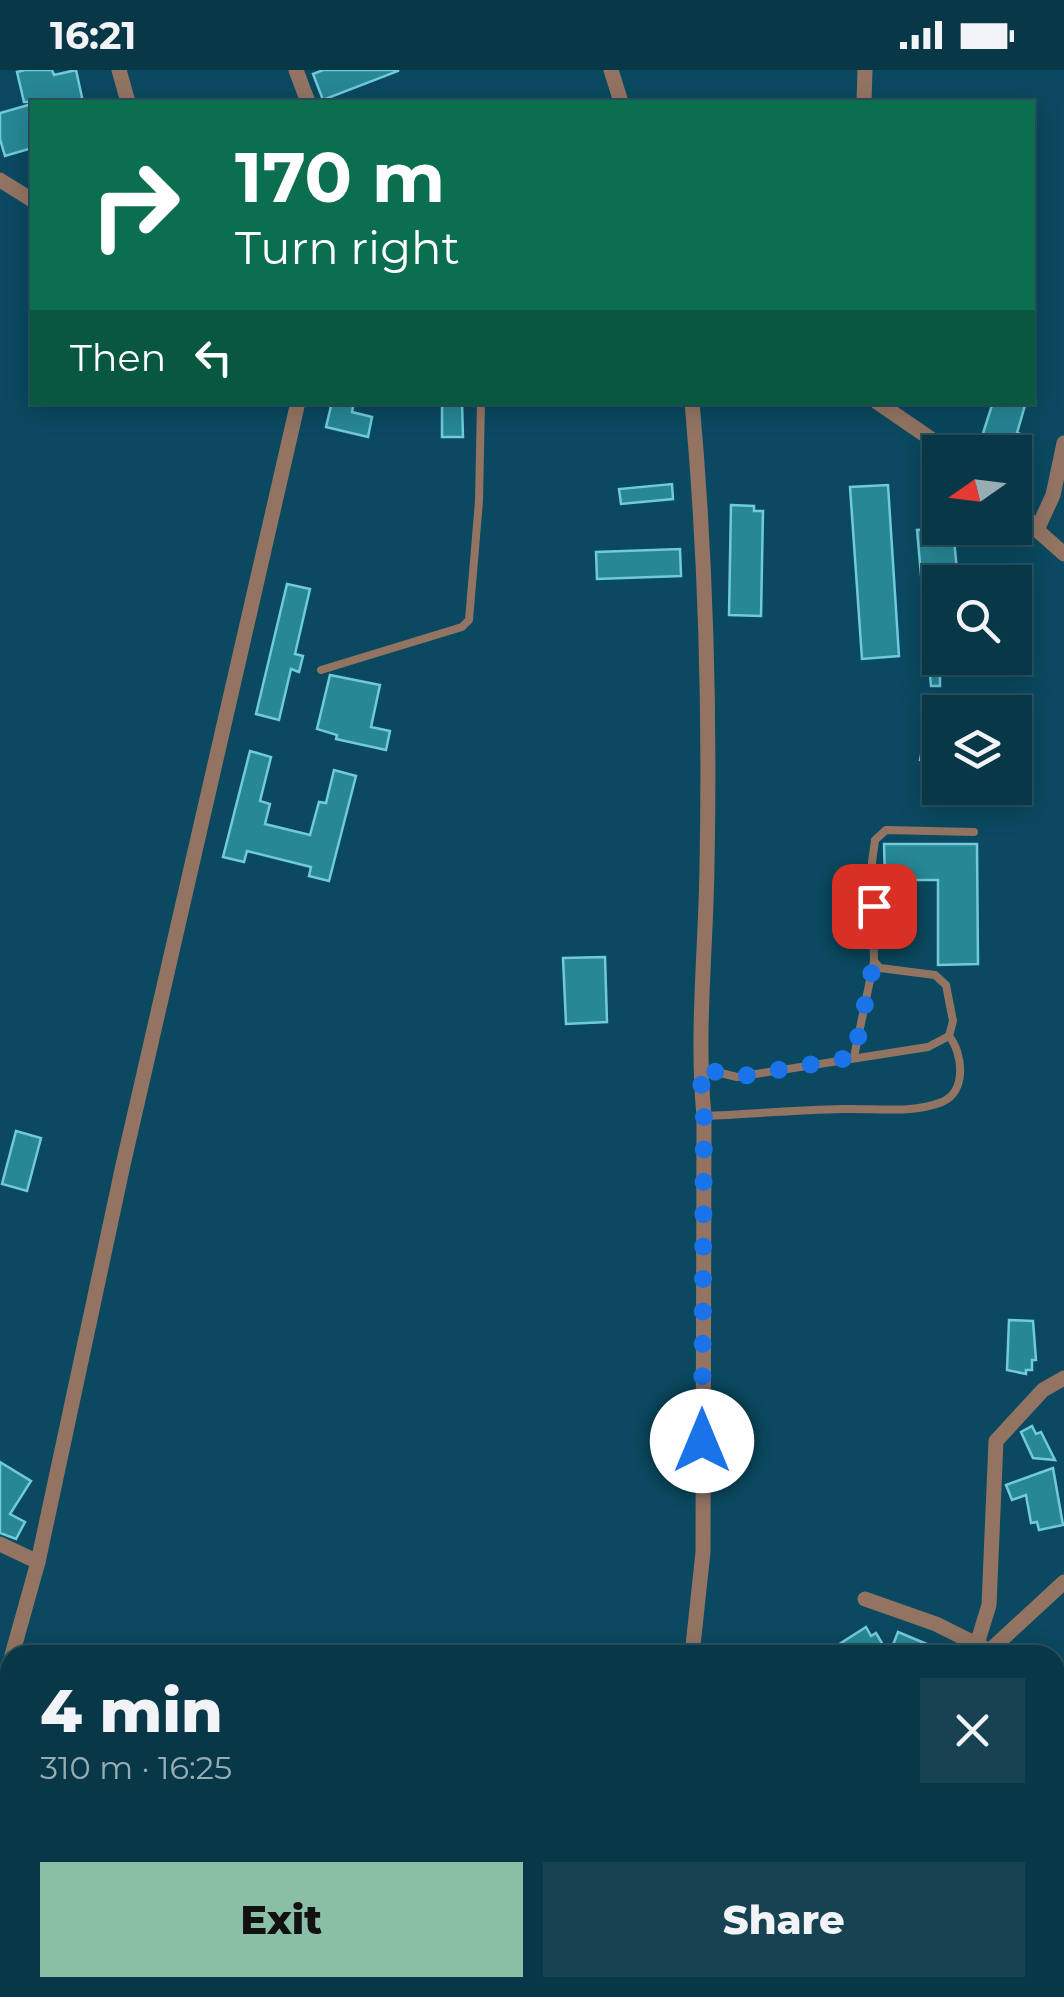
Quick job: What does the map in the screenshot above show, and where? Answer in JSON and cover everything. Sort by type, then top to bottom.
[{"type":"street","points":[[119,70],[127,100]]},
{"type":"street","points":[[296,70],[307,100]]},
{"type":"street","points":[[611,70],[620,100]]},
{"type":"street","points":[[864,100],[865,70]]},
{"type":"street","points":[[0,180],[30,199]]},
{"type":"street","points":[[15,1645],[38,1562],[123,1165],[297,405]]},
{"type":"street","points":[[692,405],[708,656],[707,868],[700,1068],[704,1116],[702,1552],[693,1645]]},
{"type":"street","points":[[881,405],[925,435]]},
{"type":"street","points":[[1037,530],[1053,496],[1064,443]]},
{"type":"street","points":[[1032,524],[1064,554]]},
{"type":"street","points":[[985,1645],[996,1441],[1043,1390],[1064,1378]]},
{"type":"street","points":[[0,1544],[38,1562]]},
{"type":"street","points":[[990,1645],[1064,1582]]},
{"type":"street","points":[[865,1599],[936,1624],[975,1645]]},
{"type":"lane","points":[[321,670],[462,627],[469,620],[479,502],[481,405]]},
{"type":"lane","points":[[854,1057],[874,961],[874,840],[886,830],[974,832]]},
{"type":"lane","points":[[874,961],[880,968],[935,975],[946,985],[952,1021],[949,1036]]},
{"type":"lane","points":[[700,1068],[737,1077],[928,1047],[949,1036]]},
{"type":"lane","points":[[704,1116],[917,1108],[946,1102],[956,1090],[960,1069],[958,1047],[949,1036]]},
{"type":"building","points":[[52,70],[54,75],[76,70],[83,100],[24,102],[17,72]]},
{"type":"building","points":[[323,70],[398,71],[323,100],[313,74]]},
{"type":"building","points":[[30,105],[30,149],[5,156],[0,139],[0,113]]},
{"type":"building","points":[[331,405],[353,405],[352,412],[372,417],[368,437],[326,427]]},
{"type":"building","points":[[442,405],[462,405],[463,437],[442,437]]},
{"type":"building","points":[[992,405],[1025,405],[1017,433],[1024,435],[982,435]]},
{"type":"building","points":[[672,484],[673,499],[621,504],[619,489]]},
{"type":"building","points":[[888,485],[899,656],[862,659],[850,487]]},
{"type":"building","points":[[731,505],[754,506],[754,511],[763,511],[761,616],[729,615]]},
{"type":"building","points":[[917,530],[922,530],[922,545],[955,545],[956,565],[922,565],[922,586]]},
{"type":"building","points":[[680,549],[681,576],[597,579],[596,552]]},
{"type":"building","points":[[287,584],[310,589],[295,654],[303,656],[299,672],[291,669],[279,720],[256,714]]},
{"type":"building","points":[[330,675],[380,685],[371,727],[390,731],[386,750],[336,739],[337,735],[317,729]]},
{"type":"building","points":[[930,675],[940,675],[940,686],[931,686]]},
{"type":"building","points":[[250,751],[271,757],[260,801],[270,804],[265,824],[310,835],[319,802],[326,803],[334,770],[356,776],[329,881],[309,876],[311,867],[247,851],[244,862],[223,857]]},
{"type":"building","points":[[884,844],[977,844],[978,964],[938,965],[938,880],[885,880]]},
{"type":"building","points":[[605,957],[607,1022],[566,1024],[563,958]]},
{"type":"building","points":[[16,1131],[41,1138],[27,1191],[2,1184]]},
{"type":"building","points":[[1009,1320],[1033,1321],[1036,1360],[1032,1360],[1032,1370],[1026,1370],[1026,1374],[1007,1370]]},
{"type":"building","points":[[1032,1426],[1036,1434],[1041,1432],[1055,1460],[1033,1458],[1021,1432]]},
{"type":"building","points":[[0,1462],[31,1481],[10,1514],[25,1522],[16,1539],[0,1533]]},
{"type":"building","points":[[1053,1468],[1063,1525],[1039,1530],[1037,1522],[1031,1523],[1026,1495],[1012,1500],[1006,1485]]},
{"type":"building","points":[[866,1627],[882,1643],[879,1645],[838,1645]]},
{"type":"building","points":[[898,1632],[929,1645],[893,1645]]},
{"type":"route","points":[[702,1441],[704,1116],[700,1068],[737,1077],[854,1057],[874,961],[874,906]]}]
